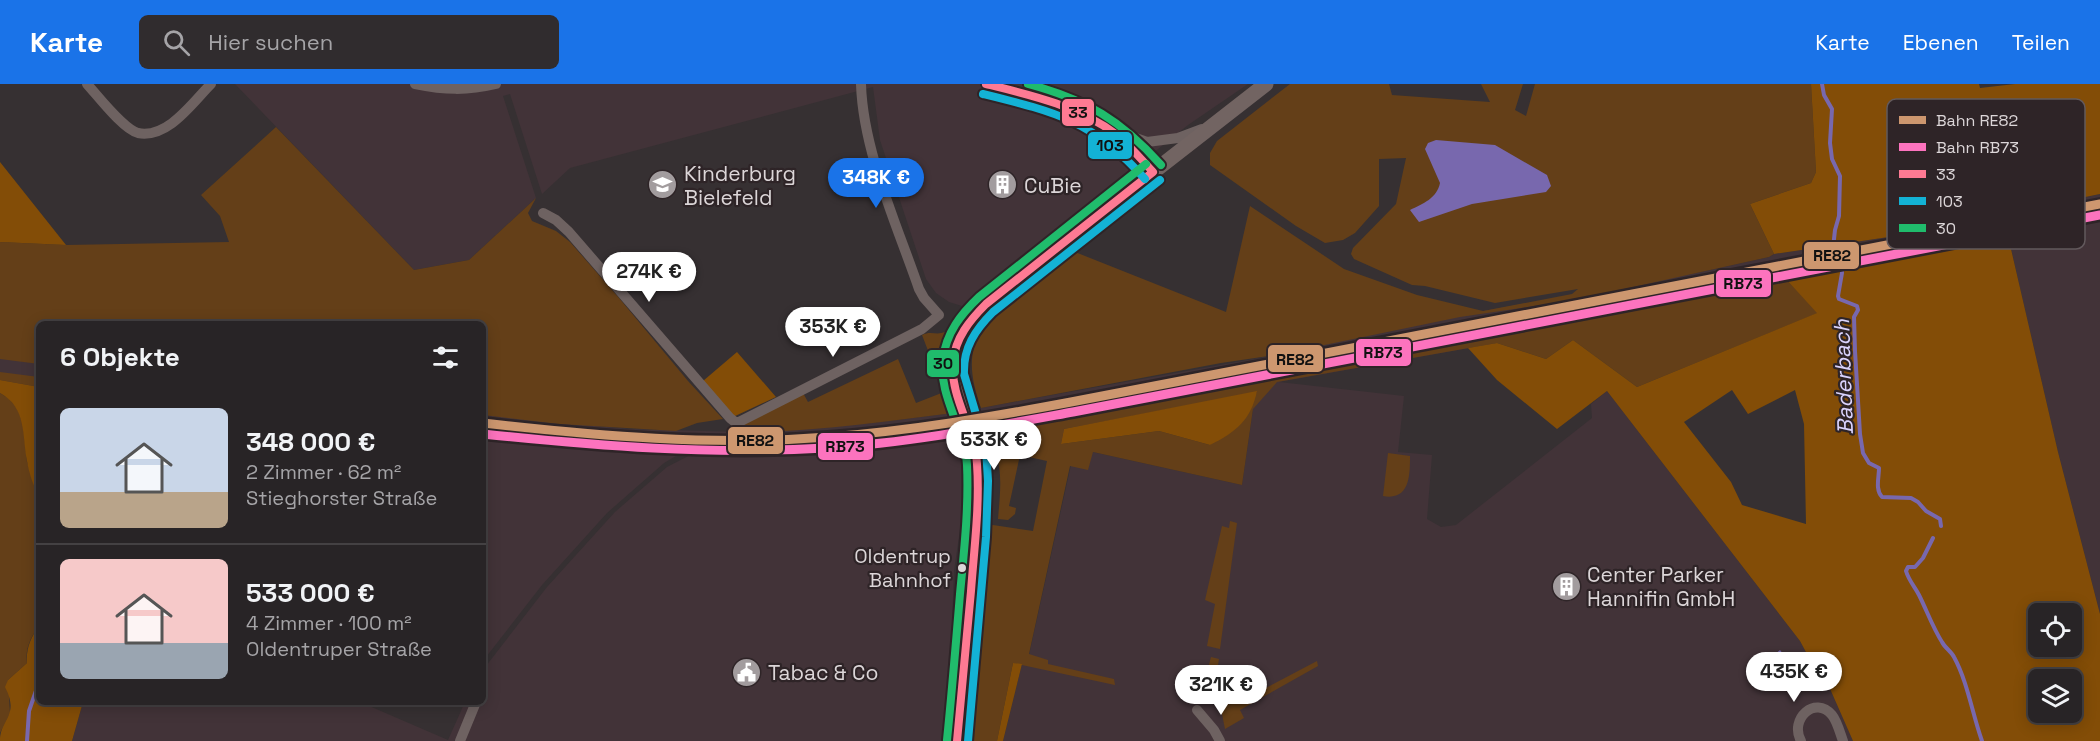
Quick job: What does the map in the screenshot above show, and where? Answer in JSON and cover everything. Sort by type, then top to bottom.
[{"type":"street","points":[[87,84],[125,124],[138,133],[154,132],[168,126],[210,84]]},
{"type":"street","points":[[415,84],[443,90],[475,89],[496,84]]},
{"type":"street","points":[[543,213],[556,220],[569,232],[735,422],[740,422],[915,333],[939,315],[919,289],[881,178],[865,120],[861,84]]},
{"type":"street","points":[[986,84],[1065,105],[1091,117],[1132,147],[1153,172]]},
{"type":"street","points":[[957,741],[972,573],[977,471],[975,446],[953,374],[955,348],[959,336],[968,322],[986,304],[1266,84]]},
{"type":"street","points":[[1109,129],[1148,141],[1178,138],[1211,126]]},
{"type":"street","points":[[460,741],[475,705]]},
{"type":"street","points":[[1801,741],[1797,731],[1798,723],[1806,711],[1813,707],[1832,714],[1843,741]]},
{"type":"street","points":[[1197,710],[1206,719],[1220,741]]},
{"type":"shaded area","points":[[235,84],[1248,84],[1188,125],[962,306],[949,302],[936,293],[926,279],[880,140],[873,87],[570,168],[542,194],[510,94],[503,96],[536,198],[469,260],[414,270]]},
{"type":"shaded area","points":[[1290,84],[1389,84],[1392,95],[1490,102],[1481,84],[1523,84],[1515,110],[1526,116],[1535,84],[1811,84],[1816,172],[1811,183],[1750,204],[1774,254],[1769,257],[1574,300],[1460,317],[1276,355],[1221,363],[981,408],[974,385],[972,362],[976,341],[981,331],[989,320],[1075,252],[1226,312],[1250,206],[1344,269],[1417,295],[1483,311],[1572,294],[1578,289],[1495,303],[1412,285],[1354,259],[1351,254],[1353,248],[1396,204],[1406,158],[1379,159],[1379,206],[1355,233],[1343,240],[1325,243],[1296,226],[1210,165],[1210,153],[1217,141]]},
{"type":"shaded area","points":[[1811,84],[1979,84],[1980,88],[2015,84],[2100,84],[2100,194],[2085,197],[2085,99],[1887,99],[1887,237],[1774,254],[1750,204],[1811,183],[1816,172]]},
{"type":"shaded area","points":[[276,127],[414,270],[469,260],[536,198],[528,213],[532,221],[556,231],[570,242],[723,419],[697,423],[676,431],[559,424],[486,415],[486,321],[36,321],[36,364],[0,359],[0,242],[66,245],[229,242],[220,216],[201,195]]},
{"type":"shaded area","points":[[1436,140],[1495,145],[1547,175],[1551,186],[1546,192],[1472,204],[1419,222],[1410,210],[1433,197],[1440,183],[1425,149],[1428,143]]},
{"type":"shaded area","points":[[0,162],[66,245],[0,242]]},
{"type":"shaded area","points":[[2100,194],[2100,614],[2058,452],[2011,249],[2085,249],[2085,197]]},
{"type":"shaded area","points":[[1887,237],[1887,249],[1937,249],[1784,277],[1759,278],[1497,343],[1279,382],[1404,396],[1398,452],[1432,455],[1427,519],[1441,527],[1456,525],[1592,418],[1591,404],[1607,391],[1800,641],[1823,684],[1827,682],[1853,741],[1003,741],[1022,664],[1029,655],[1071,465],[1093,452],[1242,485],[1253,409],[1061,444],[1036,428],[1022,430],[1022,425],[960,432],[966,488],[954,571],[952,623],[956,634],[946,741],[72,741],[82,705],[367,705],[448,740],[464,705],[486,705],[486,666],[547,587],[615,512],[667,467],[706,447],[693,446],[664,463],[607,513],[542,585],[486,657],[486,415],[628,429],[743,432],[871,423],[952,413],[1276,355],[1483,311],[1691,274],[1774,254]]},
{"type":"shaded area","points":[[1937,249],[2011,249],[2058,452],[2100,614],[2100,741],[1853,741],[1827,682],[1823,684],[1800,641],[1607,391],[1557,429],[1497,380],[1468,348],[1497,343],[1546,359],[1573,340],[1637,387],[1817,313],[1784,277]],"holes":[[[1732,390],[1748,414],[1795,390],[1804,424],[1806,524],[1742,505],[1731,482],[1684,422]]]},
{"type":"shaded area","points":[[1749,275],[1784,277],[1818,313],[1637,387],[1573,340],[1546,359],[1497,343],[1277,382],[1253,409],[1242,485],[1093,452],[1088,470],[1070,466],[1029,654],[1048,660],[1048,664],[1114,679],[1115,685],[1013,663],[997,741],[965,741],[983,531],[993,525],[1033,531],[1047,461],[1020,455],[1009,506],[1016,508],[1015,514],[1008,520],[998,519],[1000,484],[998,458],[995,449],[987,453],[977,429],[1023,419],[1023,430],[1036,428],[1036,421],[1062,418],[1062,415],[1068,414],[1068,417],[1077,415],[1076,409]],"holes":[[[1257,392],[1210,445],[1159,431],[1061,444],[1064,429]]]},
{"type":"shaded area","points":[[955,325],[947,354],[947,384],[944,387],[953,413],[811,429],[726,432],[803,393],[808,402],[898,359],[916,403],[944,392],[922,335],[945,332]]},
{"type":"shaded area","points":[[737,352],[776,397],[733,417],[703,381]]},
{"type":"shaded area","points":[[0,354],[36,357],[36,386],[0,380]]},
{"type":"shaded area","points":[[0,372],[36,377],[36,386],[0,380]]},
{"type":"shaded area","points":[[0,380],[36,386],[36,490],[28,466],[19,414],[9,399],[0,393]]},
{"type":"shaded area","points":[[1257,391],[1251,410],[1241,424],[1210,445],[1159,431],[1061,444],[1064,429]]},
{"type":"shaded area","points":[[0,393],[17,408],[23,424],[27,462],[36,489],[36,630],[28,647],[27,663],[8,680],[10,713],[0,733]]},
{"type":"shaded area","points":[[1388,453],[1410,456],[1409,478],[1407,485],[1399,495],[1383,496]]},
{"type":"shaded area","points":[[1230,521],[1237,523],[1220,649],[1207,646],[1215,604],[1205,600],[1222,526],[1229,528]]},
{"type":"shaded area","points":[[36,630],[36,705],[82,705],[72,741],[0,741],[11,705],[5,687],[8,680],[27,663],[27,652]]},
{"type":"shaded area","points":[[1780,650],[1795,669],[1790,674],[1774,655]]},
{"type":"shaded area","points":[[1211,657],[1219,659],[1215,684],[1195,689],[1195,674],[1201,675],[1202,671],[1207,672]]},
{"type":"shaded area","points":[[1317,661],[1318,666],[1240,710],[1244,718],[1225,729],[1220,704],[1230,692],[1236,693],[1243,700]]},
{"type":"shaded area","points":[[1013,663],[1022,664],[1003,741],[997,741]]},
{"type":"waterway","name":"Baderbach","points":[[1822,84],[1824,95],[1832,109],[1830,143],[1832,159],[1840,176],[1839,216],[1833,248],[1841,260],[1842,273],[1838,296],[1839,299],[1857,306],[1858,310],[1854,317],[1855,351],[1863,453],[1869,463],[1879,468],[1878,487],[1882,497],[1911,498],[1940,519],[1941,526]]},
{"type":"waterway","name":"Baderbach","points":[[1933,538],[1923,558],[1915,567],[1908,567],[1906,571],[1939,637],[1959,667],[1982,741]]},
{"type":"waterway","points":[[27,741],[29,711],[36,691]]},
{"type":"rail line","name":"RE82","points":[[2085,207],[2100,204]]},
{"type":"rail line","name":"RB73","points":[[2085,218],[2100,215]]},
{"type":"rail line","name":"RE82","points":[[486,423],[612,436],[698,440],[785,440],[920,427],[1071,402],[1887,245]]},
{"type":"rail line","name":"RB73","points":[[486,434],[611,446],[696,450],[782,450],[856,446],[980,429],[1073,412],[1923,249]]},
{"type":"transit line","name":"33","points":[[986,84],[1054,103],[1087,116],[1117,135],[1153,172]]},
{"type":"transit line","name":"30","points":[[1028,84],[1068,97],[1102,114],[1132,136],[1161,165]]},
{"type":"transit line","name":"103","points":[[983,94],[1053,114],[1091,131],[1126,159],[1145,179]]},
{"type":"transit line","name":"30","points":[[947,740],[967,513],[965,452],[944,386],[943,359],[947,341],[960,317],[979,297],[1146,164]]},
{"type":"transit line","name":"33","points":[[957,741],[978,496],[975,451],[955,388],[954,353],[969,323],[986,304],[1153,172]]},
{"type":"transit line","name":"103","points":[[968,741],[986,537],[988,481],[986,448],[964,374],[968,348],[971,340],[993,312],[1160,180]]},
{"type":"place","name":"Kinderburg Bielefeld","points":[[663,185]]},
{"type":"place","name":"CuBie","points":[[1003,185]]},
{"type":"place","name":"Oldentrup Bahnhof","points":[[962,568]]},
{"type":"place","name":"Center Parker Hannifin GmbH","points":[[1566,586]]},
{"type":"place","name":"Tabac & Co","points":[[747,672]]}]
